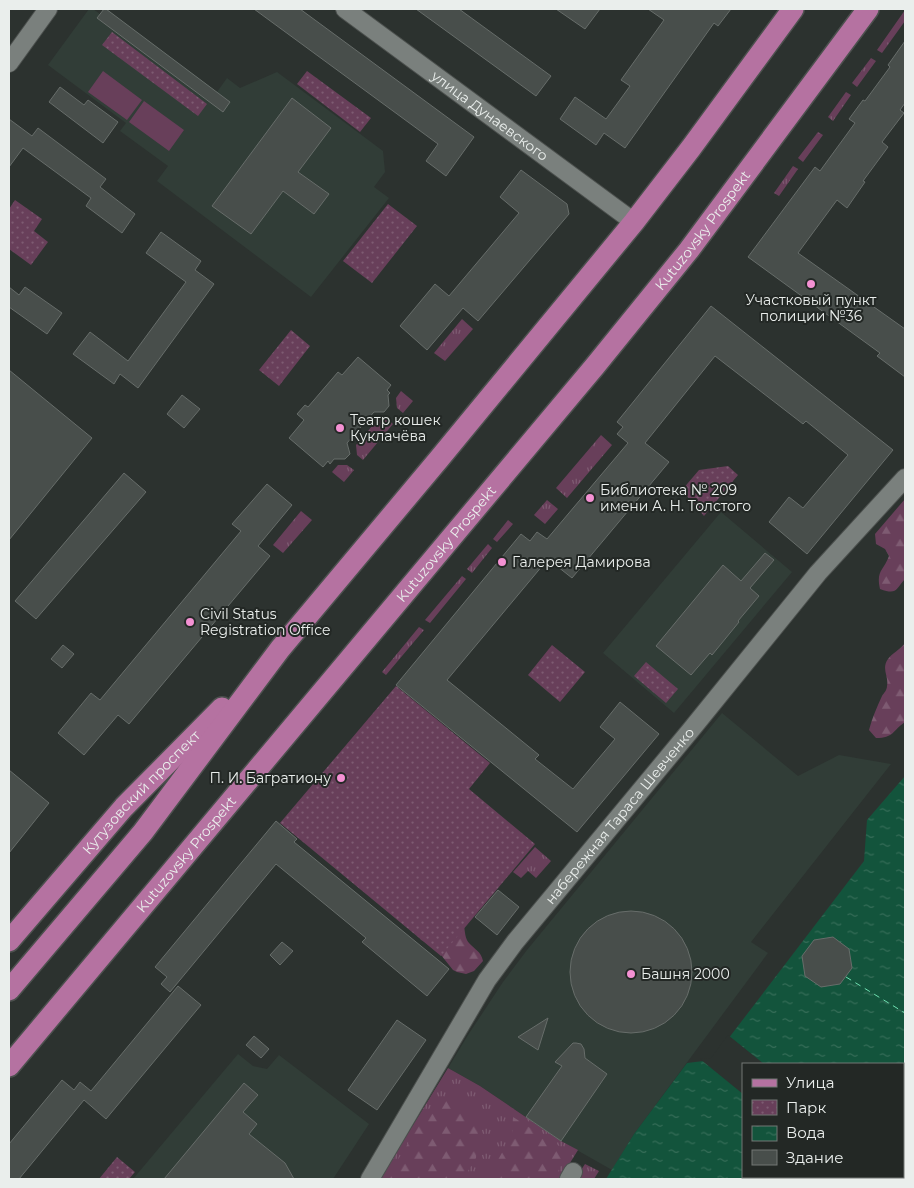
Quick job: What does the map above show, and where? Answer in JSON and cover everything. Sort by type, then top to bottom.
[{"type":"main road","points":[[9,990],[142,832],[280,649],[634,222],[793,9]]},
{"type":"main road","name":"Kutuzovsky Prospekt","points":[[9,1066],[595,366],[689,250],[868,9]]},
{"type":"main road","name":"Кутузовский проспект","points":[[9,941],[124,807],[280,649]]},
{"type":"street","points":[[9,63],[48,9]]},
{"type":"street","name":"улица Дунаевского","points":[[345,9],[634,222]]},
{"type":"street","name":"набережная Тараса Шевченко","points":[[370,1179],[487,980],[515,942],[711,706],[818,573],[905,478]]},
{"type":"shaded area","points":[[89,9],[93,9],[100,14],[106,9],[217,92],[227,78],[240,88],[277,72],[383,151],[385,172],[374,187],[389,198],[311,297],[157,181],[168,166],[120,131],[126,123],[48,65]]},
{"type":"shaded area","points":[[721,512],[792,572],[674,713],[603,653]]},
{"type":"shaded area","points":[[722,713],[798,776],[839,755],[891,764],[751,942],[768,953],[634,1134],[612,1170],[561,1141],[480,1086],[448,1068],[503,982],[527,950]]},
{"type":"shaded area","points":[[238,1054],[253,1066],[267,1069],[279,1055],[369,1124],[333,1179],[133,1179]]},
{"type":"green space","points":[[905,10],[905,21],[882,53],[877,50]]},
{"type":"green space","points":[[112,32],[207,104],[198,116],[102,45]]},
{"type":"green space","points":[[871,58],[876,61],[857,87],[852,83]]},
{"type":"green space","points":[[103,71],[142,100],[127,120],[88,92]]},
{"type":"green space","points":[[307,71],[371,118],[360,132],[297,84]]},
{"type":"green space","points":[[846,92],[851,95],[833,121],[828,117]]},
{"type":"green space","points":[[144,101],[184,130],[169,151],[129,122]]},
{"type":"green space","points":[[818,132],[823,135],[803,162],[798,158]]},
{"type":"green space","points":[[793,166],[798,169],[779,196],[774,193]]},
{"type":"green space","points":[[15,200],[42,219],[34,231],[48,242],[31,265],[9,249],[9,209]]},
{"type":"green space","points":[[388,204],[417,226],[372,283],[343,261]]},
{"type":"green space","points":[[462,319],[473,329],[445,361],[434,353]]},
{"type":"green space","points":[[291,330],[310,346],[279,386],[259,370]]},
{"type":"green space","points":[[401,391],[413,401],[403,413],[397,408],[396,398]]},
{"type":"green space","points":[[378,419],[388,419],[393,424],[363,460],[357,455],[356,445]]},
{"type":"green space","points":[[601,435],[612,445],[567,498],[556,488]]},
{"type":"green space","points":[[338,465],[347,465],[354,470],[344,482],[332,472]]},
{"type":"green space","points":[[728,466],[738,475],[704,516],[682,490],[699,470]]},
{"type":"green space","points":[[905,499],[905,579],[895,590],[890,592],[880,589],[879,578],[889,556],[885,549],[876,544],[875,534]]},
{"type":"green space","points":[[547,500],[558,509],[545,524],[534,515]]},
{"type":"green space","points":[[301,511],[312,520],[283,553],[273,545]]},
{"type":"green space","points":[[508,520],[513,524],[497,542],[493,539]]},
{"type":"green space","points":[[488,544],[492,548],[472,573],[467,569]]},
{"type":"green space","points":[[462,576],[466,579],[430,623],[425,620]]},
{"type":"green space","points":[[419,627],[424,630],[386,675],[382,672]]},
{"type":"green space","points":[[905,643],[905,722],[890,735],[876,738],[869,730],[876,708],[887,687],[885,666],[890,657]]},
{"type":"green space","points":[[552,645],[585,672],[560,702],[528,675]]},
{"type":"green space","points":[[646,662],[678,689],[666,703],[634,676]]},
{"type":"green space","points":[[396,686],[490,763],[469,789],[535,844],[441,956],[280,823]]},
{"type":"green space","points":[[535,847],[551,861],[536,878],[528,871],[521,878],[513,872]]},
{"type":"green space","points":[[411,925],[464,926],[468,941],[479,953],[483,961],[474,971],[466,974],[453,970],[433,945],[421,940]]},
{"type":"green space","points":[[448,1068],[480,1086],[561,1141],[578,1150],[560,1179],[380,1179]]},
{"type":"green space","points":[[460,1098],[479,1121],[476,1158],[463,1179],[386,1179],[435,1100]]},
{"type":"green space","points":[[513,1117],[567,1151],[553,1179],[490,1179],[494,1167],[512,1135]]},
{"type":"green space","points":[[117,1157],[135,1172],[129,1179],[99,1179]]},
{"type":"green space","points":[[585,1164],[599,1171],[594,1179],[575,1179]]},
{"type":"water","points":[[905,776],[905,1179],[606,1179],[634,1134],[687,1063],[712,1060],[864,861],[867,820]]},
{"type":"pier","points":[[728,1035],[763,1063],[742,1063],[742,1093],[700,1059],[711,1058]]},
{"type":"pier","points":[[846,1178],[905,1179],[848,1179]]},
{"type":"building","points":[[104,9],[230,102],[223,112],[97,18]]},
{"type":"building","points":[[254,9],[300,9],[474,137],[446,176],[426,161],[438,144]]},
{"type":"building","points":[[416,9],[459,9],[551,76],[536,96]]},
{"type":"building","points":[[556,9],[600,9],[585,29]]},
{"type":"building","points":[[648,9],[731,9],[718,26],[714,23],[625,148],[604,133],[596,145],[560,119],[575,97],[606,119],[630,86],[621,80],[664,20]]},
{"type":"building","points":[[905,41],[905,103],[900,110],[904,113],[882,142],[888,147],[863,181],[865,182],[847,208],[837,200],[798,253],[905,329],[905,377],[877,356],[880,353],[748,257],[815,167],[820,171],[855,123],[849,119],[890,67],[888,65]]},
{"type":"building","points":[[60,87],[84,105],[88,100],[118,122],[103,143],[49,102]]},
{"type":"building","points":[[292,98],[331,128],[298,172],[329,194],[314,214],[283,191],[251,234],[212,206]]},
{"type":"building","points":[[9,119],[32,136],[38,128],[106,179],[100,187],[135,214],[122,233],[86,206],[91,198],[23,148],[9,167]]},
{"type":"building","points":[[521,170],[567,204],[569,214],[478,321],[463,308],[427,350],[400,326],[435,284],[449,296],[519,213],[500,197]]},
{"type":"building","points":[[161,232],[201,261],[195,270],[214,284],[138,388],[120,374],[114,384],[73,354],[90,332],[128,361],[186,282],[146,253]]},
{"type":"building","points":[[9,287],[19,295],[25,287],[62,313],[47,334],[9,307]]},
{"type":"building","points":[[711,306],[893,450],[807,554],[769,522],[789,497],[803,508],[848,455],[806,421],[803,424],[715,356],[645,443],[669,462],[572,578],[548,559],[447,680],[539,755],[535,759],[573,789],[615,739],[600,727],[620,702],[659,734],[577,832],[396,685],[521,534],[530,541],[537,532],[547,539],[628,443],[617,434],[623,427],[617,422]]},
{"type":"building","points":[[358,357],[391,385],[387,390],[390,393],[388,395],[389,406],[384,412],[374,412],[347,443],[350,454],[345,459],[334,459],[330,464],[328,461],[323,467],[289,438],[304,420],[297,414],[305,405],[308,407],[338,372],[342,375]]},
{"type":"building","points":[[9,370],[92,438],[9,540]]},
{"type":"building","points":[[182,395],[200,409],[184,428],[167,414]]},
{"type":"building","points":[[124,473],[146,492],[36,619],[15,601]]},
{"type":"building","points":[[267,484],[292,505],[258,546],[270,556],[129,724],[118,715],[84,755],[58,733],[91,693],[100,700],[241,531],[232,524]]},
{"type":"building","points":[[765,553],[774,560],[750,588],[759,596],[712,655],[710,653],[691,675],[656,646],[723,565],[741,581]]},
{"type":"building","points":[[63,645],[74,654],[62,668],[51,659]]},
{"type":"building","points":[[9,770],[49,803],[9,853]]},
{"type":"building","points":[[276,821],[297,839],[294,842],[449,969],[427,996],[362,942],[366,938],[276,864],[170,992],[161,984],[167,977],[155,967]]},
{"type":"building","points":[[498,890],[519,907],[497,935],[475,917]]},
{"type":"building","name":"Башня 2000","points":[[631,911],[643,912],[654,916],[674,929],[687,949],[691,960],[691,984],[687,995],[674,1015],[654,1028],[643,1032],[631,1033],[619,1032],[608,1028],[588,1015],[575,995],[571,984],[570,972],[571,960],[575,949],[588,929],[608,916],[619,912]]},
{"type":"building","points":[[833,937],[849,949],[852,968],[840,984],[821,987],[805,976],[802,956],[814,940]]},
{"type":"building","points":[[282,942],[293,951],[280,965],[270,955]]},
{"type":"building","points":[[178,986],[201,1005],[106,1119],[84,1100],[19,1179],[9,1179],[9,1144],[62,1080],[74,1090],[80,1082],[91,1091]]},
{"type":"building","points":[[548,1018],[538,1050],[518,1037]]},
{"type":"building","points":[[397,1020],[426,1040],[377,1110],[348,1090]]},
{"type":"building","points":[[254,1036],[269,1049],[261,1058],[246,1045]]},
{"type":"building","points":[[573,1043],[581,1044],[584,1049],[585,1058],[607,1074],[561,1141],[526,1117],[562,1066],[555,1062]]},
{"type":"building","points":[[244,1083],[258,1095],[243,1112],[257,1124],[249,1134],[285,1163],[294,1179],[164,1179]]},
{"type":"ferry route","points":[[846,977],[905,1013]]},
{"type":"place","name":"Участковый пункт полиции №36","points":[[811,284]]},
{"type":"place","name":"Театр кошек Куклачёва","points":[[340,428]]},
{"type":"place","name":"Библиотека № 209 имени А. Н. Толстого","points":[[590,498]]},
{"type":"place","name":"Галерея Дамирова","points":[[502,562]]},
{"type":"place","name":"Civil Status Registration Office","points":[[190,622]]},
{"type":"place","name":"П. И. Багратиону","points":[[341,778]]},
{"type":"place","name":"Башня 2000","points":[[631,974]]}]
